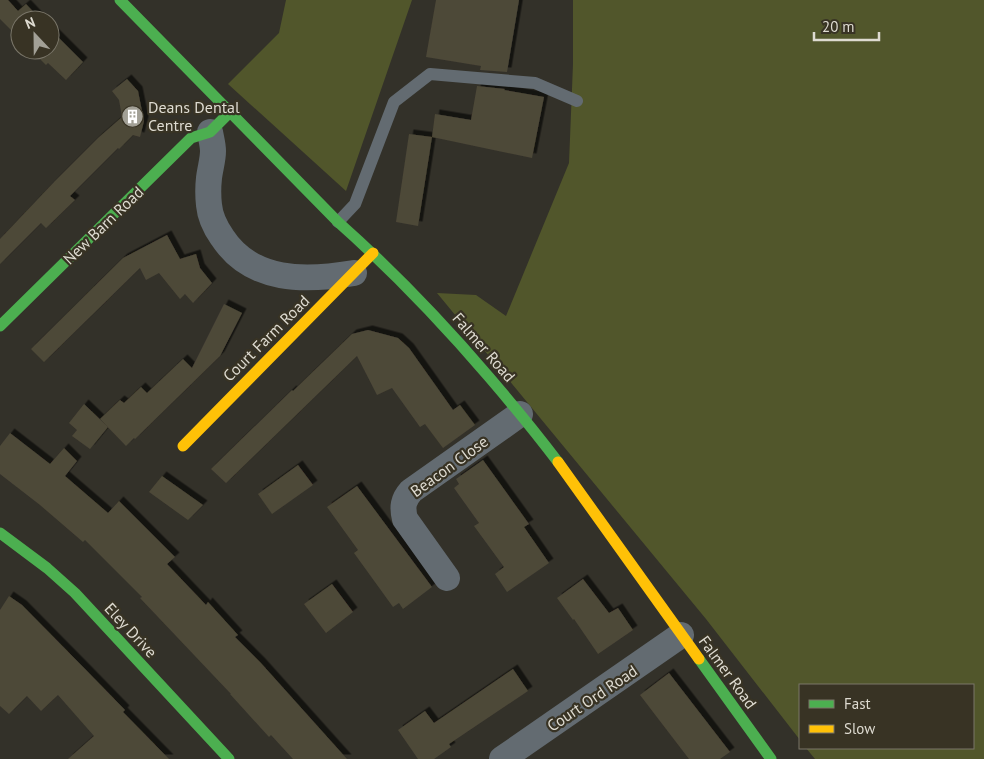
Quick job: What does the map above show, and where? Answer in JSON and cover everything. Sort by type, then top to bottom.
[{"type":"main road","name":"Falmer Road","points":[[120,0],[338,222],[373,254],[452,334],[536,432],[771,759]]},
{"type":"main road","name":"New Barn Road","points":[[0,326],[191,138],[210,132],[230,112]]},
{"type":"main road","name":"Court Farm Road","points":[[183,446],[373,254]]},
{"type":"main road","name":"Eley Drive","points":[[0,533],[47,568],[75,594],[229,759]]},
{"type":"street","points":[[210,132],[213,152],[209,179],[209,207],[212,220],[218,231],[235,252],[258,268],[285,276],[304,278],[354,273]]},
{"type":"street","name":"Beacon Close","points":[[448,578],[405,519],[403,511],[406,497],[411,491],[520,414]]},
{"type":"street","name":"Court Ord Road","points":[[502,759],[681,635]]},
{"type":"lane","points":[[338,222],[354,204],[394,102],[430,74],[535,83],[576,101]]},
{"type":"green space","points":[[286,0],[412,0],[346,191],[228,84],[279,33]]},
{"type":"green space","points":[[573,0],[984,0],[984,759],[815,759],[807,749],[974,749],[974,684],[799,684],[799,739],[706,619],[437,293],[476,295],[506,316],[569,163],[573,64]]},
{"type":"building","points":[[0,0],[8,0],[17,10],[10,10],[10,29],[0,19]]},
{"type":"building","points":[[436,0],[519,0],[507,72],[480,70],[481,66],[426,57]]},
{"type":"building","points":[[26,4],[32,10],[19,10]]},
{"type":"building","points":[[60,39],[83,62],[66,80],[48,63],[46,65],[41,60],[60,60]]},
{"type":"building","points":[[127,79],[138,91],[144,121],[140,137],[133,135],[118,148],[70,196],[75,200],[46,228],[41,223],[0,264],[0,239],[98,138],[122,117],[119,100],[112,91]]},
{"type":"building","points":[[477,86],[505,89],[544,97],[532,158],[432,137],[435,114],[471,120]]},
{"type":"building","points":[[409,134],[432,137],[418,226],[396,222]]},
{"type":"building","points":[[167,235],[180,259],[196,254],[200,268],[212,283],[193,303],[185,294],[180,299],[159,273],[146,280],[140,268],[44,362],[31,349],[123,258]]},
{"type":"building","points":[[224,304],[242,313],[220,356],[126,446],[100,419],[120,400],[124,403],[141,387],[147,393],[183,359],[192,368]]},
{"type":"building","points":[[368,330],[398,338],[409,348],[453,410],[460,405],[475,425],[443,448],[425,424],[420,427],[392,388],[377,395],[357,356],[226,483],[211,469],[352,334]]},
{"type":"building","points":[[84,404],[108,427],[90,449],[72,436],[77,430],[69,423]]},
{"type":"building","points":[[10,433],[50,464],[64,448],[77,461],[65,476],[108,513],[119,501],[175,557],[167,564],[206,605],[208,602],[238,635],[235,637],[260,662],[347,759],[293,759],[271,735],[269,737],[140,598],[142,597],[85,540],[83,542],[0,474],[0,446]]},
{"type":"building","points":[[483,460],[529,524],[524,527],[549,563],[507,592],[495,574],[504,567],[474,526],[479,523],[454,488],[459,484],[456,479]]},
{"type":"building","points":[[298,465],[313,485],[272,514],[258,494]]},
{"type":"building","points":[[162,476],[203,505],[188,520],[149,492]]},
{"type":"building","points":[[357,486],[432,587],[403,609],[399,603],[393,607],[354,553],[358,550],[327,507]]},
{"type":"building","points":[[583,579],[609,613],[618,608],[633,630],[598,654],[557,598]]},
{"type":"building","points":[[332,584],[353,612],[326,633],[304,604]]},
{"type":"building","points":[[9,596],[22,605],[88,672],[125,710],[123,712],[169,759],[68,759],[94,736],[58,695],[41,711],[27,696],[9,714],[0,706],[0,610]]},
{"type":"building","points":[[513,669],[528,691],[449,744],[451,747],[434,759],[418,759],[398,730],[425,711],[434,723]]},
{"type":"building","points":[[669,673],[730,752],[720,759],[689,759],[640,695]]},
{"type":"traffic: fast","points":[[120,0],[338,222],[435,316],[498,388],[558,462]]},
{"type":"traffic: fast","points":[[0,326],[191,138],[210,132],[230,112]]},
{"type":"traffic: fast","points":[[0,533],[47,568],[75,593],[229,759]]},
{"type":"traffic: fast","points":[[699,659],[771,759]]},
{"type":"traffic: slow","points":[[183,446],[373,253]]},
{"type":"traffic: slow","points":[[558,462],[699,659]]},
{"type":"place","name":"Deans Dental Centre","points":[[132,116]]}]
